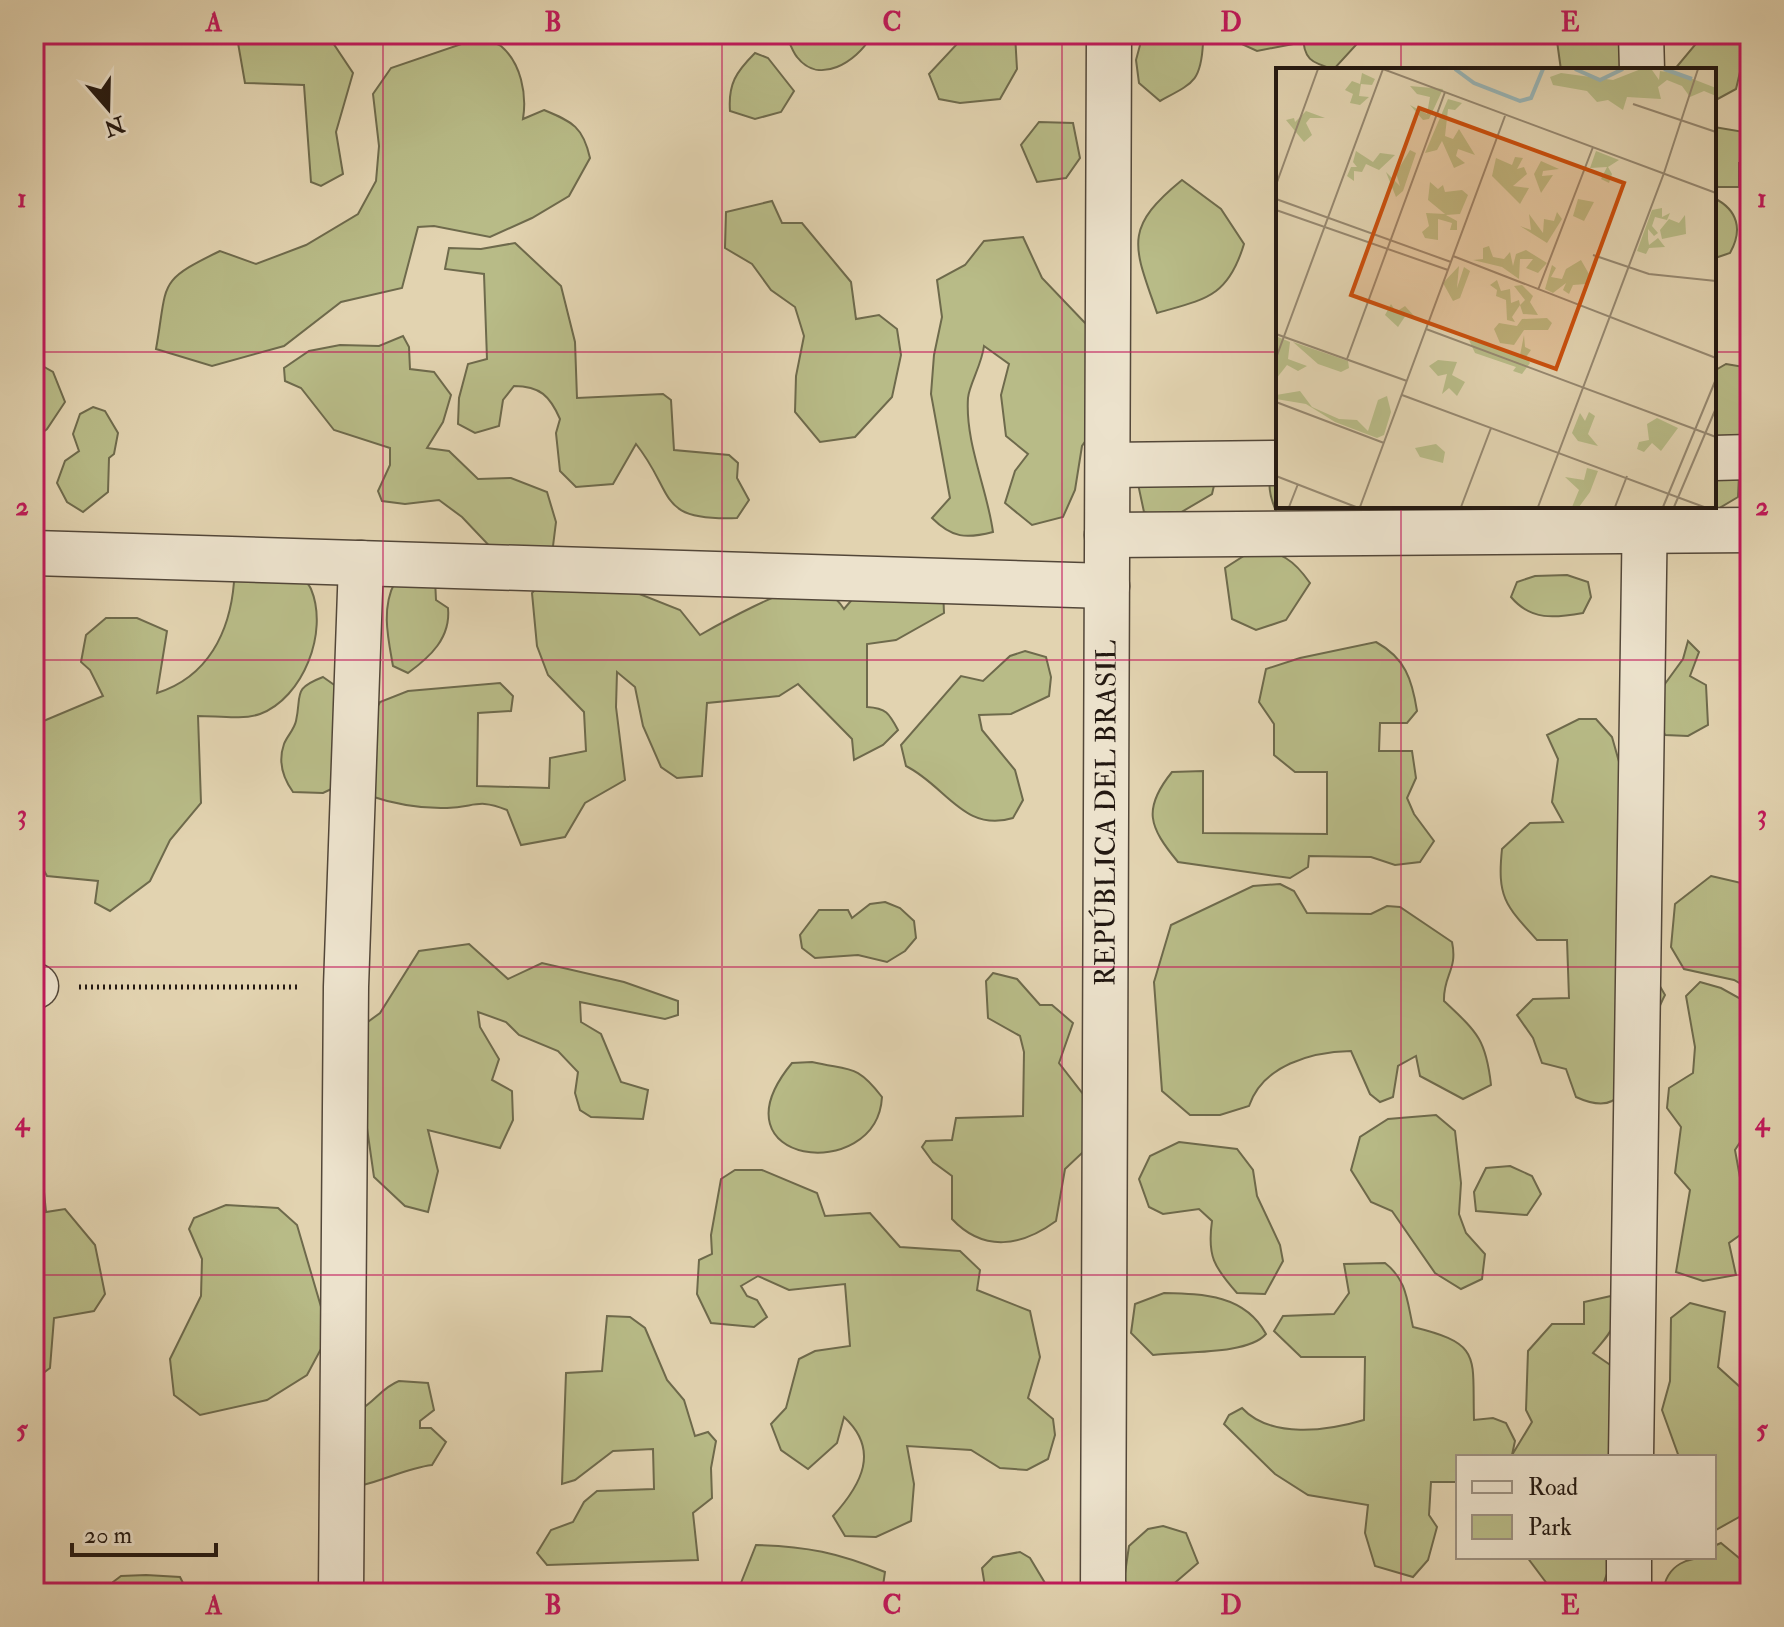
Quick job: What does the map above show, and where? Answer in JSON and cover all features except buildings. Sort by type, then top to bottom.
[{"type":"street","name":"REPÚBLICA DEL BRASIL","points":[[1103,1593],[1109,34]]},
{"type":"street","points":[[1641,34],[1642,68]]},
{"type":"street","points":[[1716,458],[1750,457]]},
{"type":"street","points":[[1108,465],[1276,463]]},
{"type":"street","points":[[1107,535],[1645,519],[1750,530]]},
{"type":"street","points":[[1631,1455],[1645,519]]},
{"type":"street","points":[[34,553],[1107,586]]},
{"type":"street","points":[[341,1593],[346,987],[361,563]]},
{"type":"street","points":[[1629,1559],[1629,1593]]},
{"type":"path","points":[[35,986],[346,987]]},
{"type":"green space","points":[[245,34],[327,34],[353,73],[336,132],[343,174],[321,186],[311,182],[304,85],[245,83],[238,43]]},
{"type":"green space","points":[[786,34],[867,34],[870,38],[847,62],[826,70],[816,70],[797,57]]},
{"type":"green space","points":[[952,34],[1015,34],[1017,69],[1000,99],[960,103],[939,99],[929,74],[958,43]]},
{"type":"green space","points":[[1143,34],[1192,34],[1203,43],[1200,66],[1193,80],[1160,101],[1139,83],[1136,60]]},
{"type":"green space","points":[[1220,34],[1300,34],[1293,44],[1257,51]]},
{"type":"green space","points":[[1303,34],[1366,34],[1335,68],[1319,65],[1310,59]]},
{"type":"green space","points":[[1556,34],[1626,34],[1634,68],[1561,68]]},
{"type":"green space","points":[[1704,34],[1749,34],[1736,89],[1716,100],[1716,68],[1676,68]]},
{"type":"green space","points":[[476,39],[501,46],[513,61],[523,89],[523,119],[544,110],[569,122],[580,132],[590,158],[569,196],[532,218],[490,237],[434,226],[418,227],[402,288],[341,302],[284,346],[212,366],[156,349],[168,286],[185,270],[220,251],[256,264],[306,245],[358,214],[376,181],[379,146],[373,94],[391,68]]},
{"type":"green space","points":[[755,53],[768,58],[794,91],[781,112],[755,119],[730,111],[730,93],[743,66]]},
{"type":"green space","points":[[1039,122],[1073,123],[1080,158],[1066,178],[1037,182],[1021,145]]},
{"type":"green space","points":[[1716,127],[1750,133],[1750,163],[1739,163],[1739,187],[1718,187]]},
{"type":"green space","points":[[1182,180],[1221,209],[1244,244],[1231,275],[1213,293],[1157,313],[1143,271],[1138,240],[1150,212]]},
{"type":"green space","points":[[1716,199],[1728,208],[1736,221],[1736,236],[1730,253],[1716,258]]},
{"type":"green space","points":[[772,201],[782,223],[802,223],[851,282],[856,319],[879,315],[897,329],[901,355],[892,397],[855,437],[820,442],[795,412],[796,376],[804,336],[795,307],[771,290],[752,264],[725,248],[726,212]]},
{"type":"green space","points":[[1023,237],[1042,278],[1108,347],[1109,408],[1082,446],[1075,490],[1063,517],[1032,525],[1005,503],[1015,471],[1028,454],[1006,436],[1001,395],[1009,364],[984,346],[969,393],[968,415],[993,532],[960,535],[946,530],[932,518],[950,498],[931,394],[934,355],[942,317],[937,280],[965,265],[984,241]]},
{"type":"green space","points":[[515,243],[561,286],[575,342],[577,398],[663,394],[671,400],[674,450],[729,455],[738,463],[737,478],[749,500],[737,518],[692,515],[680,509],[671,501],[636,444],[613,484],[576,487],[560,471],[556,433],[560,419],[548,398],[537,390],[514,386],[503,400],[499,426],[475,433],[458,424],[459,398],[468,364],[487,359],[484,274],[445,269],[449,248],[481,249]]},
{"type":"green space","points":[[403,336],[409,347],[410,369],[434,372],[451,395],[443,422],[427,448],[449,451],[478,479],[511,478],[547,492],[556,522],[552,554],[498,555],[462,517],[439,500],[405,504],[382,501],[378,491],[390,465],[390,448],[334,430],[301,388],[285,381],[284,368],[309,351],[340,345],[379,346]]},
{"type":"green space","points":[[39,364],[53,372],[65,402],[47,429],[34,439],[34,365]]},
{"type":"green space","points":[[1726,364],[1750,368],[1750,448],[1739,476],[1738,497],[1711,513],[1698,508],[1716,508],[1716,370]]},
{"type":"green space","points":[[93,407],[105,411],[118,433],[114,454],[109,458],[108,492],[83,512],[67,502],[57,483],[65,461],[79,451],[73,434],[80,414]]},
{"type":"green space","points":[[1276,460],[1276,508],[1329,508],[1309,525],[1281,522],[1271,497],[1270,489]]},
{"type":"green space","points":[[1216,477],[1212,494],[1168,520],[1144,512],[1138,484]]},
{"type":"green space","points":[[1253,550],[1286,558],[1310,583],[1286,620],[1256,630],[1232,619],[1225,568]]},
{"type":"green space","points":[[295,570],[310,586],[316,606],[317,624],[308,662],[289,694],[260,714],[198,716],[201,803],[170,840],[150,881],[110,911],[95,903],[98,881],[47,876],[34,853],[34,725],[103,696],[90,670],[81,662],[86,635],[106,618],[137,618],[167,631],[157,693],[175,686],[203,664],[221,635],[234,582],[244,573]]},
{"type":"green space","points":[[1567,575],[1588,582],[1591,597],[1583,613],[1563,616],[1535,614],[1511,597],[1517,582],[1535,576]]},
{"type":"green space","points":[[545,578],[632,591],[680,610],[700,635],[770,599],[808,587],[829,594],[844,609],[861,589],[943,589],[944,613],[896,640],[867,644],[867,707],[886,712],[898,730],[883,745],[854,760],[852,739],[798,684],[779,696],[707,703],[702,776],[677,778],[661,767],[643,726],[635,687],[617,672],[616,707],[625,780],[585,803],[565,837],[521,845],[507,810],[497,806],[482,804],[426,808],[367,795],[369,723],[380,702],[408,691],[500,683],[513,696],[511,711],[478,713],[477,786],[549,788],[550,758],[586,751],[584,712],[548,675],[537,646],[532,593]]},
{"type":"green space","points":[[435,579],[436,600],[448,608],[446,629],[431,653],[408,673],[393,666],[387,623],[388,602],[395,582]]},
{"type":"green space","points":[[1688,641],[1699,652],[1690,676],[1706,685],[1708,725],[1688,736],[1665,735],[1651,703],[1683,659]]},
{"type":"green space","points":[[1376,642],[1394,655],[1406,670],[1415,700],[1417,711],[1407,723],[1380,723],[1379,751],[1412,751],[1416,778],[1407,798],[1414,814],[1434,841],[1420,862],[1395,865],[1371,857],[1309,856],[1308,867],[1290,878],[1178,862],[1155,828],[1153,818],[1156,797],[1172,772],[1203,771],[1203,833],[1327,834],[1327,772],[1295,772],[1274,755],[1274,724],[1259,702],[1266,669],[1300,658]]},
{"type":"green space","points":[[1025,651],[1046,657],[1051,677],[1049,696],[1011,714],[979,715],[982,730],[1015,770],[1023,800],[1013,818],[996,821],[981,819],[956,805],[906,766],[901,745],[961,676],[983,681],[1010,656]]},
{"type":"green space","points":[[323,677],[340,689],[342,784],[323,793],[293,792],[282,769],[282,750],[295,724],[302,689]]},
{"type":"green space","points":[[1579,719],[1596,719],[1612,737],[1625,783],[1650,969],[1665,995],[1626,1083],[1612,1101],[1603,1104],[1576,1097],[1566,1069],[1542,1063],[1533,1038],[1517,1015],[1533,999],[1569,998],[1567,940],[1537,940],[1511,908],[1502,890],[1501,879],[1502,849],[1530,823],[1563,822],[1552,802],[1558,759],[1547,735]]},
{"type":"green space","points":[[1711,876],[1750,885],[1750,989],[1734,980],[1684,969],[1671,947],[1675,904]]},
{"type":"green space","points":[[1280,884],[1294,891],[1307,913],[1371,914],[1387,906],[1400,907],[1452,942],[1453,959],[1444,1001],[1478,1037],[1486,1057],[1491,1085],[1463,1099],[1420,1076],[1416,1056],[1398,1066],[1393,1097],[1380,1102],[1370,1094],[1351,1051],[1320,1054],[1290,1064],[1265,1080],[1249,1106],[1220,1115],[1190,1115],[1162,1091],[1154,982],[1171,925],[1253,886]]},
{"type":"green space","points":[[885,902],[900,908],[914,921],[916,938],[905,951],[887,962],[858,955],[815,958],[802,948],[800,935],[819,910],[848,910],[852,918],[870,904]]},
{"type":"green space","points":[[469,944],[508,979],[542,963],[624,982],[678,1001],[678,1015],[665,1019],[580,1002],[581,1022],[601,1034],[621,1082],[648,1090],[643,1119],[591,1117],[580,1110],[575,1093],[578,1072],[558,1051],[519,1035],[506,1022],[478,1012],[480,1027],[499,1059],[492,1080],[512,1091],[513,1120],[500,1148],[428,1130],[438,1171],[428,1212],[405,1206],[374,1177],[366,1121],[346,1038],[380,1013],[419,951]]},
{"type":"green space","points":[[993,973],[1017,979],[1040,1005],[1052,1005],[1073,1023],[1059,1063],[1093,1107],[1098,1138],[1065,1169],[1056,1221],[1030,1236],[1003,1242],[977,1237],[952,1219],[952,1176],[933,1162],[922,1147],[926,1141],[952,1140],[956,1118],[1023,1116],[1024,1052],[1020,1036],[988,1018],[986,981]]},
{"type":"green space","points":[[1700,982],[1721,988],[1750,1004],[1750,1127],[1735,1150],[1741,1183],[1750,1196],[1750,1228],[1729,1243],[1736,1275],[1703,1281],[1676,1272],[1690,1190],[1675,1173],[1681,1127],[1667,1108],[1669,1088],[1693,1073],[1695,1047],[1686,996]]},
{"type":"green space","points":[[812,1062],[858,1073],[882,1097],[873,1125],[854,1143],[829,1152],[804,1151],[782,1142],[770,1124],[772,1097],[792,1063]]},
{"type":"green space","points":[[1436,1115],[1455,1131],[1461,1183],[1459,1214],[1466,1233],[1485,1254],[1482,1279],[1461,1289],[1435,1273],[1392,1211],[1371,1202],[1351,1170],[1360,1137],[1388,1119]]},
{"type":"green space","points":[[1179,1142],[1237,1149],[1253,1170],[1257,1196],[1280,1245],[1283,1261],[1265,1294],[1237,1293],[1223,1276],[1212,1252],[1212,1221],[1199,1209],[1163,1214],[1149,1207],[1139,1179],[1150,1156]]},
{"type":"green space","points":[[1510,1166],[1532,1176],[1541,1194],[1527,1215],[1476,1211],[1474,1192],[1486,1168]]},
{"type":"green space","points":[[735,1170],[762,1170],[817,1193],[825,1216],[870,1213],[900,1247],[960,1251],[980,1270],[977,1290],[1030,1311],[1040,1357],[1028,1398],[1053,1419],[1055,1435],[1048,1459],[1027,1470],[1000,1468],[971,1450],[907,1446],[914,1484],[911,1521],[876,1537],[845,1536],[833,1516],[852,1492],[863,1467],[862,1442],[855,1429],[844,1417],[837,1443],[808,1469],[781,1450],[771,1424],[786,1408],[799,1359],[815,1351],[850,1346],[845,1284],[789,1290],[758,1276],[741,1286],[747,1296],[757,1300],[767,1317],[754,1327],[711,1323],[697,1294],[699,1260],[712,1254],[711,1235],[721,1179]]},
{"type":"green space","points":[[34,1188],[44,1192],[46,1212],[65,1209],[95,1245],[105,1294],[94,1311],[54,1318],[50,1368],[34,1380]]},
{"type":"green space","points":[[226,1205],[278,1208],[297,1225],[329,1334],[307,1375],[267,1400],[200,1415],[174,1395],[170,1359],[201,1296],[202,1259],[189,1229],[194,1218]]},
{"type":"green space","points":[[1385,1263],[1392,1270],[1402,1284],[1413,1327],[1452,1340],[1463,1347],[1469,1356],[1474,1420],[1493,1418],[1506,1423],[1515,1441],[1512,1455],[1456,1455],[1456,1482],[1431,1482],[1429,1515],[1437,1527],[1428,1560],[1413,1577],[1375,1566],[1365,1533],[1368,1505],[1308,1495],[1275,1474],[1224,1424],[1229,1415],[1242,1408],[1268,1424],[1300,1430],[1364,1420],[1365,1357],[1301,1357],[1274,1331],[1283,1316],[1334,1314],[1349,1293],[1344,1264]]},
{"type":"green space","points":[[1164,1293],[1208,1296],[1235,1304],[1247,1311],[1266,1334],[1245,1346],[1230,1349],[1153,1355],[1131,1333],[1135,1304]]},
{"type":"green space","points":[[1611,1296],[1614,1321],[1609,1333],[1593,1353],[1619,1371],[1619,1455],[1512,1455],[1532,1422],[1526,1410],[1528,1351],[1552,1324],[1584,1324],[1584,1302]]},
{"type":"green space","points":[[1690,1303],[1725,1312],[1718,1367],[1750,1396],[1750,1511],[1716,1530],[1716,1455],[1678,1455],[1662,1410],[1670,1381],[1671,1318]]},
{"type":"green space","points":[[607,1316],[630,1317],[645,1328],[667,1380],[684,1400],[695,1436],[708,1432],[716,1441],[711,1468],[712,1498],[693,1513],[698,1560],[547,1565],[537,1553],[551,1530],[573,1522],[584,1502],[597,1491],[654,1489],[653,1449],[613,1451],[575,1480],[562,1484],[566,1373],[602,1371]]},
{"type":"green space","points":[[399,1381],[428,1383],[434,1410],[420,1421],[420,1428],[431,1428],[446,1442],[432,1465],[363,1485],[358,1411]]},
{"type":"green space","points":[[1163,1526],[1186,1533],[1198,1563],[1163,1593],[1135,1593],[1124,1580],[1129,1546],[1148,1529]]},
{"type":"green space","points":[[1721,1543],[1750,1567],[1750,1593],[1663,1593],[1674,1568],[1692,1559],[1716,1559],[1716,1545]]},
{"type":"green space","points":[[756,1545],[822,1552],[868,1565],[885,1572],[882,1593],[737,1593]]},
{"type":"green space","points":[[1020,1552],[1030,1558],[1048,1588],[1047,1593],[986,1593],[982,1568],[993,1557]]},
{"type":"green space","points":[[1528,1559],[1612,1559],[1600,1593],[1554,1593]]},
{"type":"green space","points":[[121,1576],[180,1577],[188,1593],[111,1593],[113,1582]]}]
